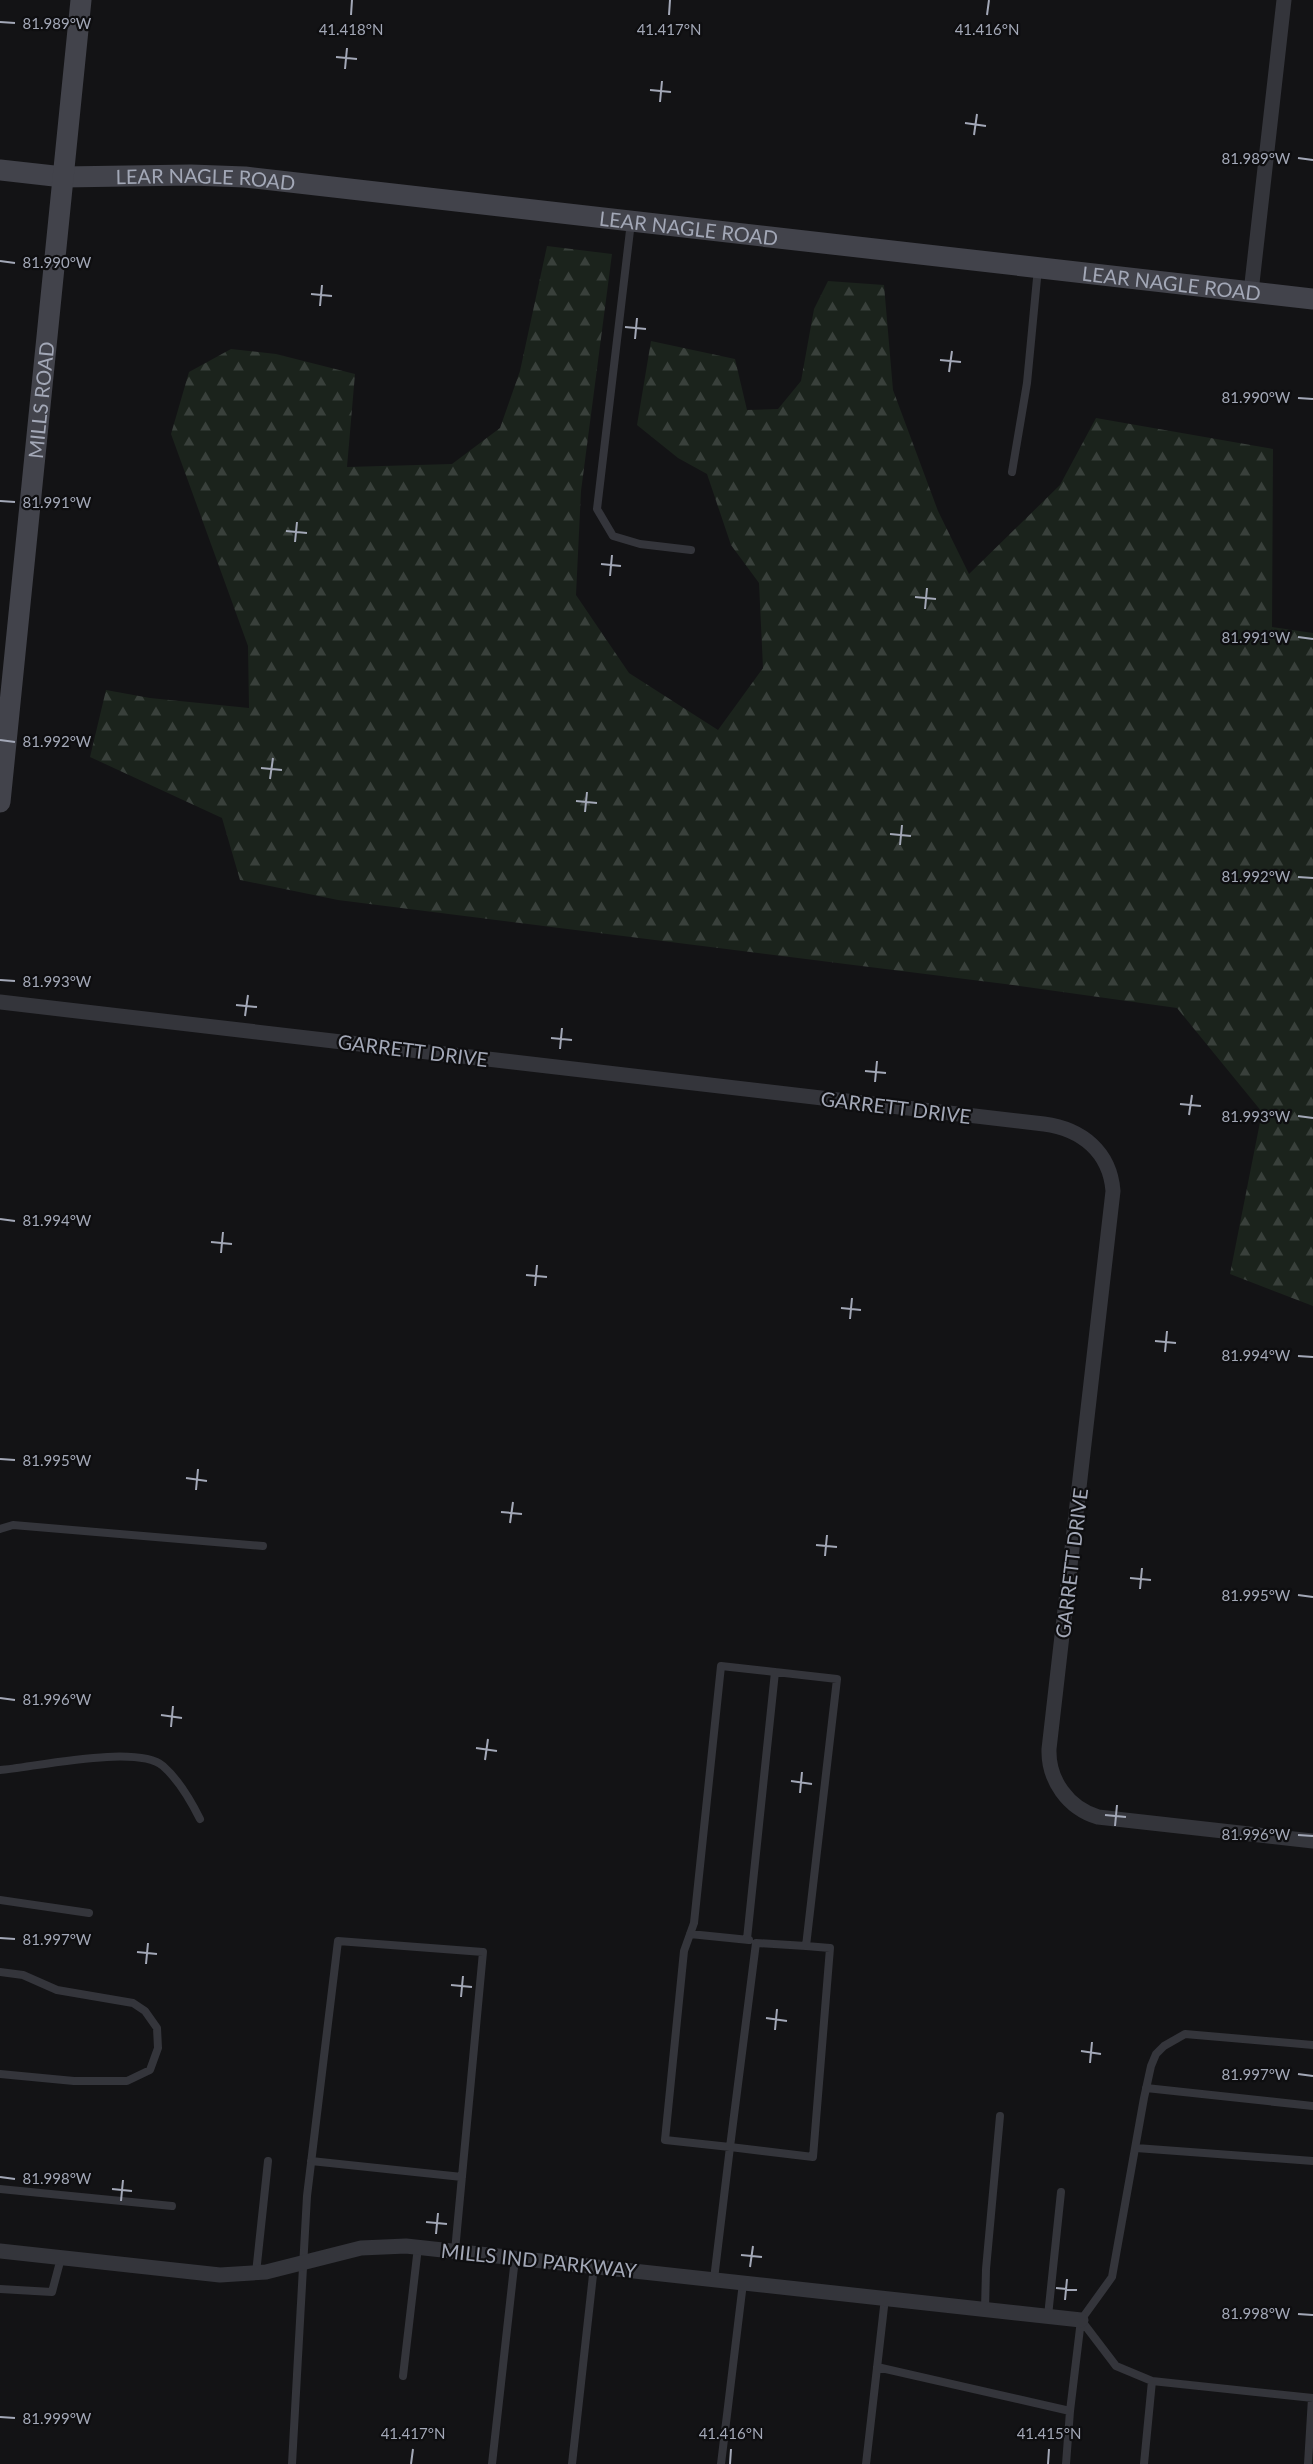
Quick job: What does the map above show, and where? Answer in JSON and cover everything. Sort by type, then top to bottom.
[{"type":"street","name":"MILLS ROAD","points":[[0,802],[81,0]]},
{"type":"street","points":[[1251,292],[1284,0]]},
{"type":"street","name":"LEAR NAGLE ROAD","points":[[0,170],[63,177],[191,175],[245,177],[1313,299]]},
{"type":"street","name":"GARRETT DRIVE","points":[[0,1002],[1044,1124],[1068,1129],[1086,1139],[1106,1163],[1113,1191],[1049,1756],[1053,1776],[1061,1791],[1092,1815],[1313,1841]]},
{"type":"street","name":"MILLS IND PARKWAY","points":[[0,2251],[197,2274],[256,2273],[361,2248],[418,2247],[1081,2320]]},
{"type":"lane","points":[[631,221],[597,509],[613,536],[640,544],[691,550]]},
{"type":"lane","points":[[1012,472],[1027,383],[1038,267]]},
{"type":"lane","points":[[0,1529],[13,1525],[263,1546]]},
{"type":"lane","points":[[690,1934],[756,1943],[830,1948],[813,2157],[665,2140],[684,1951],[690,1934],[694,1923],[721,1666],[837,1678],[806,1946]]},
{"type":"lane","points":[[747,1940],[775,1672]]},
{"type":"lane","points":[[0,1770],[67,1761],[145,1757],[162,1766],[179,1784],[200,1819]]},
{"type":"lane","points":[[0,1900],[89,1913]]},
{"type":"lane","points":[[292,2464],[307,2196],[338,1941],[483,1952],[455,2251]]},
{"type":"lane","points":[[714,2279],[756,1943]]},
{"type":"lane","points":[[0,1972],[23,1975],[57,1990],[133,2003],[145,2011],[157,2028],[158,2048],[150,2070],[128,2081],[74,2081],[0,2074]]},
{"type":"lane","points":[[1066,2464],[1081,2320],[1112,2277],[1146,2088],[1156,2054],[1164,2046],[1185,2034],[1313,2045]]},
{"type":"lane","points":[[1146,2088],[1313,2106]]},
{"type":"lane","points":[[985,2309],[986,2269],[1000,2116]]},
{"type":"lane","points":[[1136,2148],[1313,2161]]},
{"type":"lane","points":[[256,2273],[268,2161]]},
{"type":"lane","points":[[311,2161],[462,2177]]},
{"type":"lane","points":[[0,2189],[172,2206]]},
{"type":"lane","points":[[1048,2316],[1061,2192]]},
{"type":"lane","points":[[403,2376],[418,2247]]},
{"type":"lane","points":[[0,2289],[52,2292],[61,2258]]},
{"type":"lane","points":[[492,2464],[515,2258]]},
{"type":"lane","points":[[573,2464],[594,2266]]},
{"type":"lane","points":[[721,2464],[743,2283]]},
{"type":"lane","points":[[866,2464],[885,2298]]},
{"type":"lane","points":[[1081,2320],[1116,2366],[1152,2381],[1312,2398],[1308,2464]]},
{"type":"lane","points":[[877,2367],[1070,2411]]},
{"type":"lane","points":[[1144,2464],[1152,2381]]},
{"type":"green space","points":[[547,246],[612,254],[581,491],[576,595],[629,673],[718,730],[763,668],[759,583],[731,545],[707,474],[678,458],[637,425],[651,341],[735,359],[747,410],[778,409],[801,381],[814,309],[828,281],[884,285],[893,390],[938,511],[969,574],[1060,485],[1096,418],[1273,449],[1272,627],[1313,633],[1313,1306],[1230,1274],[1262,1112],[1177,1008],[1005,984],[338,900],[240,880],[222,818],[90,757],[106,690],[150,698],[249,708],[248,646],[171,434],[189,372],[231,349],[276,354],[355,374],[347,467],[452,464],[500,428],[520,371]]}]
